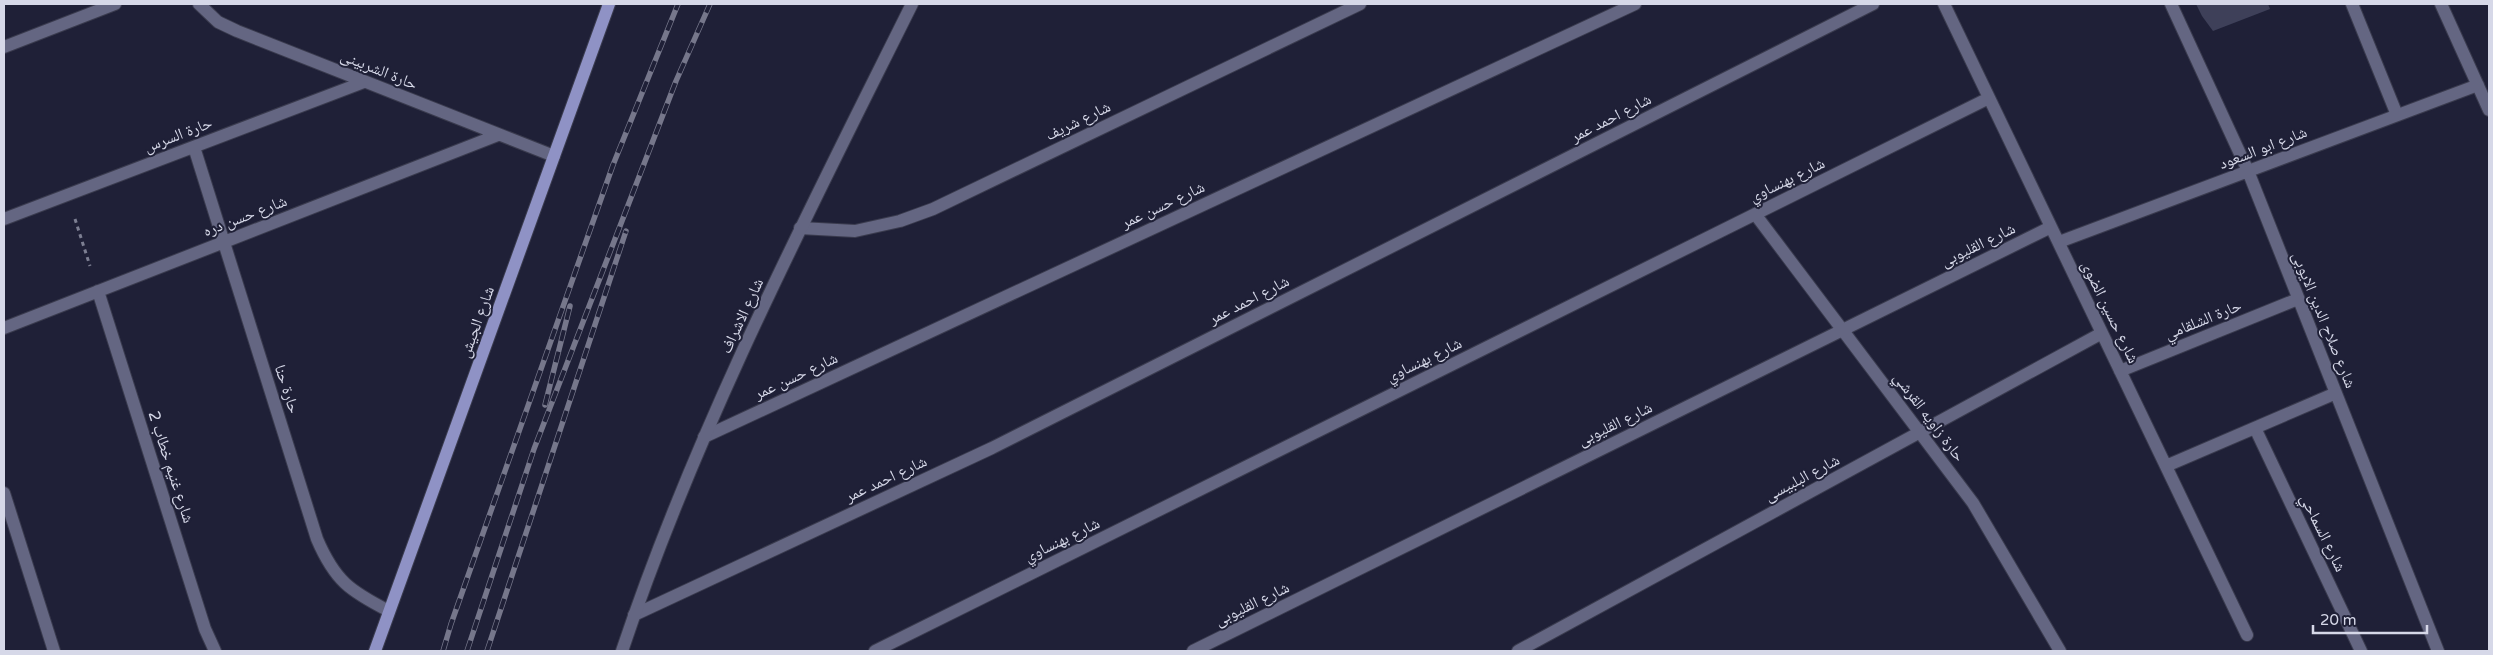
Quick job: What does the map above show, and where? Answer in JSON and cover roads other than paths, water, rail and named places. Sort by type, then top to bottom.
[{"type":"main road","name":"شارع الجيش","points":[[375,651],[609,4]]},
{"type":"street","points":[[4,47],[115,4]]},
{"type":"street","name":"حارة الشربينى","points":[[199,4],[218,22],[230,28],[554,156]]},
{"type":"street","name":"شارع الاشراف","points":[[622,651],[634,615],[704,436],[800,228],[912,4]]},
{"type":"street","name":"شارع شريف","points":[[800,228],[855,231],[900,221],[933,209],[1360,4]]},
{"type":"street","name":"شارع حسن عمر","points":[[704,436],[1635,4]]},
{"type":"street","name":"شارع احمد عمر","points":[[634,615],[1001,443],[1873,4]]},
{"type":"street","name":"شارع حسين الضوى","points":[[1944,4],[2247,635]]},
{"type":"street","name":"شارع صلاح الدين الايوبى","points":[[2171,4],[2248,171],[2438,651]]},
{"type":"street","points":[[2352,4],[2397,115]]},
{"type":"street","points":[[2441,4],[2489,110]]},
{"type":"street","name":"حارة السرس","points":[[4,219],[364,82]]},
{"type":"street","name":"شارع ابو السعود","points":[[2059,242],[2478,85]]},
{"type":"street","name":"شارع بهنساوي","points":[[875,651],[1989,98]]},
{"type":"street","name":"شارع حسن دره","points":[[4,328],[498,135]]},
{"type":"street","name":"حارة حنا","points":[[194,147],[326,561],[340,579],[357,595],[389,611]]},
{"type":"street","name":"حارة زاويه القرشي","points":[[1755,214],[1973,503],[2060,651]]},
{"type":"street","name":"شارع القليوبى","points":[[1193,651],[2051,227]]},
{"type":"street","name":"شارع غنيم خطاب 2","points":[[98,291],[205,629],[214,651]]},
{"type":"street","name":"حارة الشلقامي","points":[[2120,371],[2298,299]]},
{"type":"street","name":"شارع البلبيسى","points":[[1518,651],[2102,333]]},
{"type":"street","points":[[2166,466],[2336,393]]},
{"type":"street","name":"شارع السماحي","points":[[2255,428],[2361,651]]},
{"type":"street","points":[[4,493],[54,651]]},
{"type":"railway","points":[[443,651],[613,165],[678,4]]},
{"type":"railway","points":[[467,651],[534,449],[676,81],[710,4]]},
{"type":"railway","points":[[487,651],[626,231]]},
{"type":"railway","points":[[545,405],[570,306]]}]
